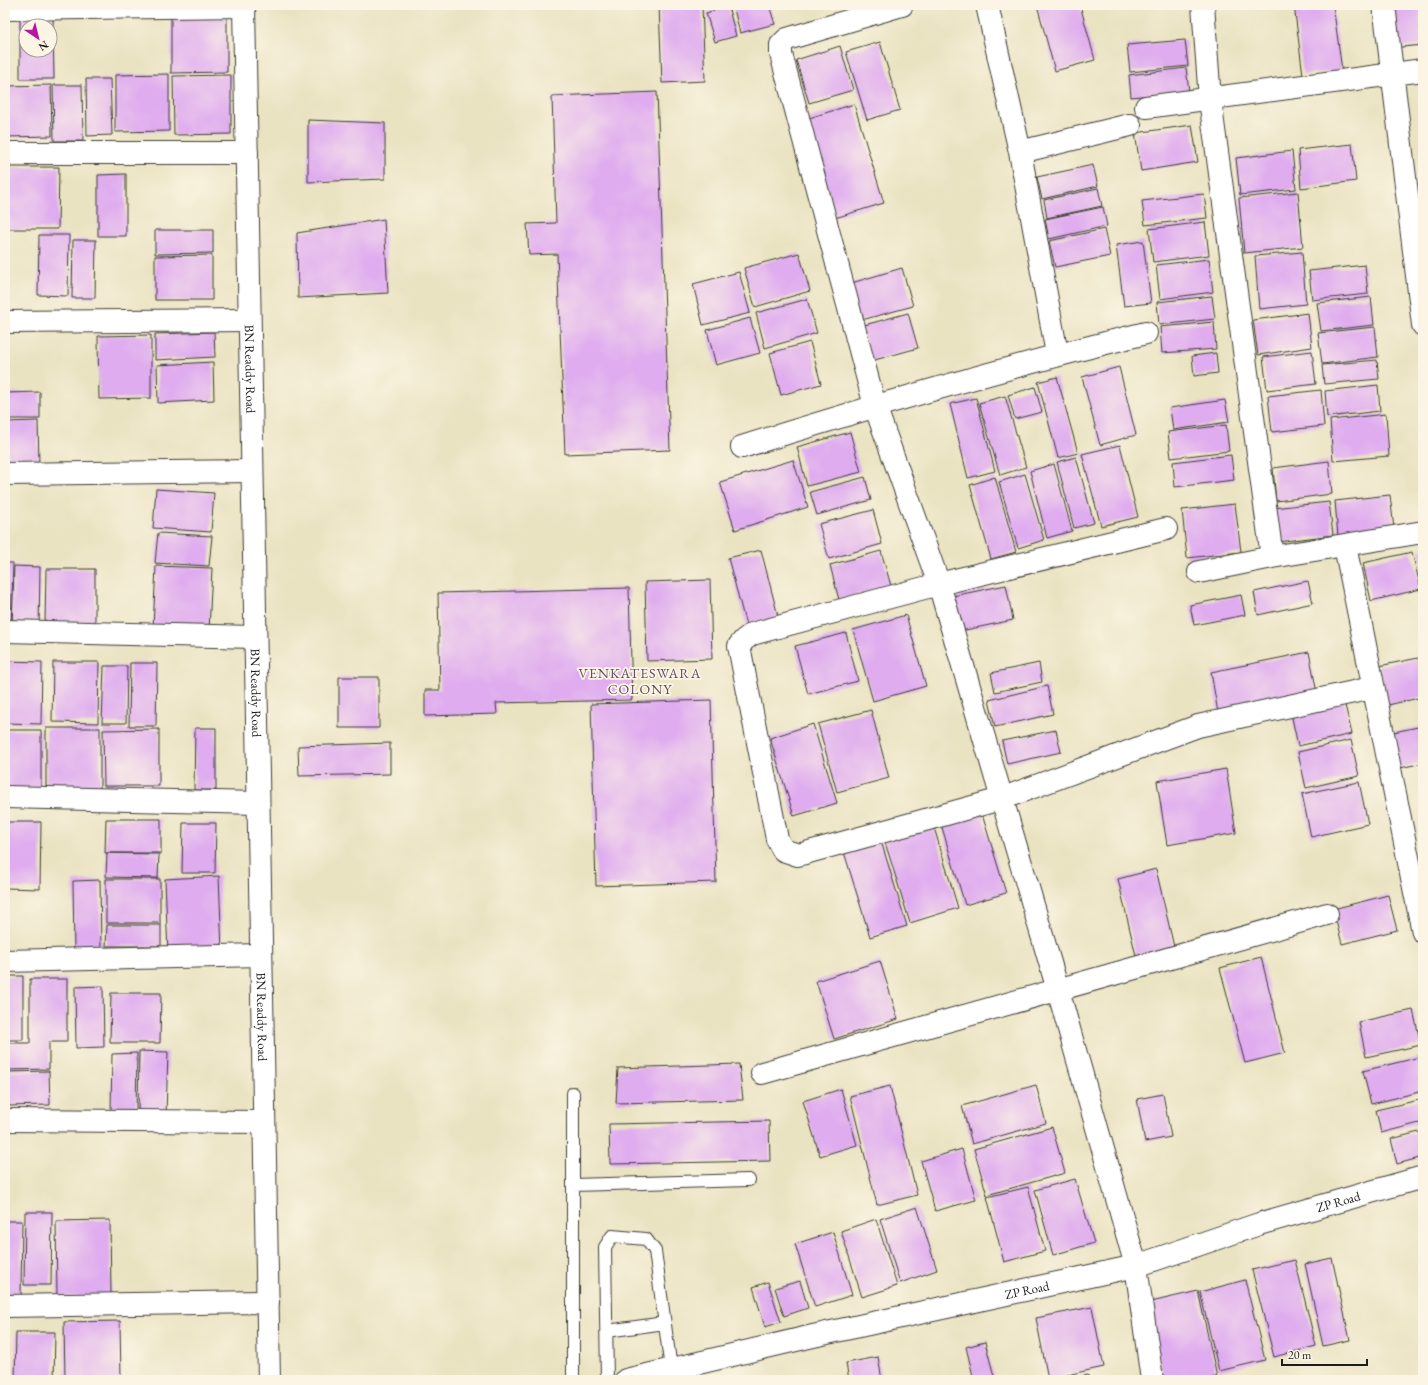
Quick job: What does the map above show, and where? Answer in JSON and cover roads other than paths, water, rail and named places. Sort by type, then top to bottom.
[{"type":"street","points":[[5,10],[244,5]]},
{"type":"street","name":"BN Readdy Road","points":[[244,5],[269,1380]]},
{"type":"street","points":[[902,5],[787,39],[781,45],[781,54],[875,406],[939,584],[1058,990],[1136,1266],[1152,1380]]},
{"type":"street","points":[[987,5],[1020,152],[1057,354]]},
{"type":"street","points":[[1203,5],[1210,100],[1272,557]]},
{"type":"street","points":[[1384,5],[1423,325]]},
{"type":"street","points":[[1146,107],[1210,100],[1423,70]]},
{"type":"street","points":[[1020,152],[1130,125]]},
{"type":"street","points":[[5,153],[247,153]]},
{"type":"street","points":[[5,322],[250,320]]},
{"type":"street","points":[[742,447],[875,406],[1057,354],[1146,333]]},
{"type":"street","points":[[5,474],[252,471]]},
{"type":"street","points":[[1166,529],[939,584],[752,634],[744,640],[739,646],[777,839],[783,850],[798,855],[1001,799],[1198,726],[1372,688]]},
{"type":"street","points":[[1199,572],[1272,557],[1423,532]]},
{"type":"street","points":[[1345,546],[1372,688],[1423,932]]},
{"type":"street","points":[[5,632],[255,637]]},
{"type":"street","points":[[5,797],[258,803]]},
{"type":"street","points":[[762,1072],[1327,914]]},
{"type":"street","points":[[5,961],[261,955]]},
{"type":"street","points":[[5,1120],[264,1122]]},
{"type":"street","name":"ZP Road","points":[[626,1380],[813,1336],[1136,1266],[1259,1224],[1423,1177]]},
{"type":"street","points":[[5,1306],[268,1302]]},
{"type":"lane","points":[[573,1093],[573,1380]]},
{"type":"lane","points":[[573,1185],[749,1180]]},
{"type":"lane","points":[[607,1380],[605,1246],[612,1236],[646,1239],[655,1251],[671,1369]]},
{"type":"lane","points":[[607,1331],[665,1323]]},
{"type":"district","name":"VENKATESWARA COLONY","points":[[640,682]]}]
